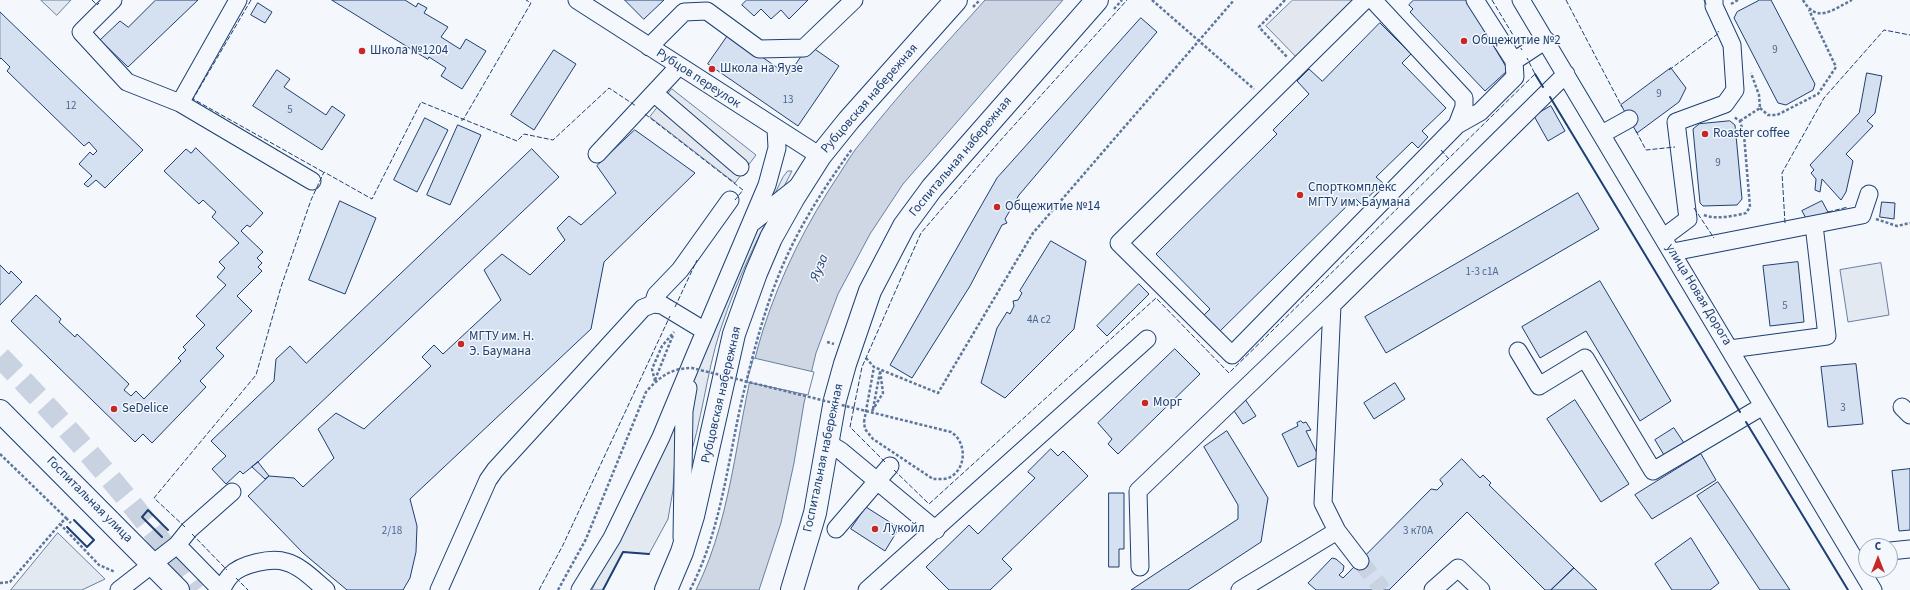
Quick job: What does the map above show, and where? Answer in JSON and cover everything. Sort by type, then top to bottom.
[{"type":"main road","name":"Рубцовская набережная","points":[[666,590],[682,552],[693,516],[710,446],[722,380],[734,334],[756,272],[771,238],[820,156],[850,120],[963,6]]},
{"type":"main road","name":"Госпитальная набережная","points":[[792,590],[815,513],[835,400],[843,371],[870,291],[904,226],[932,188],[1104,6]]},
{"type":"main road","name":"Госпитальная улица","points":[[0,411],[178,590]]},
{"type":"street","points":[[113,0],[81,32],[127,82],[180,102],[312,181]]},
{"type":"street","points":[[180,102],[238,0]]},
{"type":"street","name":"Рубцов переулок","points":[[577,0],[820,156]]},
{"type":"street","points":[[649,47],[684,12],[712,5],[759,49],[804,48],[854,0]]},
{"type":"street","points":[[1366,0],[1119,243],[1232,354],[1457,126],[1480,112],[1515,77],[1514,61],[1475,0]]},
{"type":"street","points":[[1373,0],[1464,98],[1464,107],[1457,126]]},
{"type":"street","name":"улица Новая Дорога","points":[[1521,0],[1673,252],[1763,406],[1858,553]]},
{"type":"street","points":[[1664,237],[1688,219],[1676,122],[1725,104],[1735,90],[1732,45],[1714,6],[1714,0]]},
{"type":"street","points":[[1514,61],[1546,40]]},
{"type":"street","points":[[598,154],[655,94],[679,66]]},
{"type":"street","points":[[1140,567],[1138,491],[1332,304],[1566,74]]},
{"type":"street","points":[[655,94],[740,167]]},
{"type":"street","points":[[1602,134],[1629,119]]},
{"type":"street","points":[[580,590],[612,538],[661,437],[696,355],[767,185],[777,148],[776,129]]},
{"type":"street","points":[[751,223],[804,182]]},
{"type":"street","points":[[1673,252],[1862,215],[1869,194]]},
{"type":"street","points":[[653,304],[656,295],[680,270],[730,200]]},
{"type":"street","points":[[1730,349],[1827,336],[1814,225]]},
{"type":"street","points":[[439,590],[488,480],[495,470],[643,308],[653,304],[662,304],[705,331]]},
{"type":"street","points":[[1332,304],[1323,503],[1337,531],[1360,561]]},
{"type":"street","points":[[867,590],[936,530],[1147,339]]},
{"type":"street","points":[[1518,351],[1539,386],[1585,358],[1653,471],[1763,406]]},
{"type":"street","points":[[682,552],[684,410],[685,398],[696,355]]},
{"type":"street","points":[[828,443],[841,451],[936,530]]},
{"type":"street","points":[[836,529],[890,466]]},
{"type":"street","points":[[119,590],[177,545],[189,530],[232,492]]},
{"type":"street","points":[[1240,590],[1337,531]]},
{"type":"street","points":[[177,545],[221,590],[231,574],[252,564],[270,560],[286,562],[305,573],[326,590]]},
{"type":"street","points":[[1898,550],[1910,549]]},
{"type":"street","points":[[1433,590],[1458,568],[1481,590]]},
{"type":"street","name":"улица Новая Дорога","points":[[1868,578],[1873,590]]},
{"type":"path","points":[[963,6],[980,0]]},
{"type":"path","points":[[1104,6],[1122,0]]},
{"type":"path","points":[[1152,0],[1200,40],[1265,99]]},
{"type":"path","points":[[863,354],[874,367],[938,394],[1033,233],[1234,0]]},
{"type":"path","points":[[1278,0],[1281,4]]},
{"type":"path","points":[[1285,0],[1259,27],[1297,67]]},
{"type":"path","points":[[1760,108],[1768,115],[1777,115],[1818,94],[1836,67],[1803,0]]},
{"type":"path","points":[[1809,10],[1815,14],[1824,14],[1852,0]]},
{"type":"path","points":[[1700,211],[1709,217],[1737,215],[1746,213],[1750,207],[1744,135],[1740,121],[1733,117]]},
{"type":"path","points":[[690,590],[700,572],[719,512],[745,387],[760,331],[778,277],[798,233],[823,190],[855,145]]},
{"type":"path","points":[[1862,215],[1897,226],[1910,223]]},
{"type":"path","points":[[755,330],[760,331]]},
{"type":"path","points":[[558,590],[586,539],[646,392],[655,381],[674,332],[662,346],[652,369],[655,381]]},
{"type":"path","points":[[655,381],[672,371],[692,368],[872,411],[951,432],[957,435],[963,450],[959,469],[951,477],[933,479],[873,439],[865,429],[864,422],[874,367]]},
{"type":"path","points":[[872,411],[880,370]]},
{"type":"path","points":[[872,411],[883,393],[880,370]]},
{"type":"path","points":[[0,454],[71,523]]},
{"type":"path","points":[[0,583],[10,582],[66,518]]},
{"type":"path","points":[[60,524],[99,564],[116,572]]},
{"type":"shaded area","points":[[41,0],[71,0],[57,15]]},
{"type":"shaded area","points":[[1293,0],[1366,0],[1302,63],[1266,26]]},
{"type":"shaded area","points":[[672,89],[756,155],[735,183],[650,117]]},
{"type":"shaded area","points":[[788,171],[792,171],[762,230],[727,310],[715,348],[697,433],[687,466],[688,406],[699,352],[718,309],[783,177]]},
{"type":"shaded area","points":[[1881,263],[1889,315],[1848,322],[1840,270]]},
{"type":"shaded area","points":[[677,422],[673,490],[668,519],[649,554],[623,552],[603,590],[592,590],[620,528]]},
{"type":"shaded area","points":[[58,533],[105,579],[82,590],[11,590]]},
{"type":"water","name":"Яуза","points":[[985,0],[1063,0],[903,184],[870,234],[838,294],[816,353],[804,403],[794,463],[781,523],[759,590],[696,590],[720,527],[728,495],[754,363],[763,330],[778,289],[796,249],[817,210],[857,148],[907,86]]},
{"type":"pier","points":[[754,358],[814,372],[808,395],[747,382]]},
{"type":"building","points":[[156,0],[198,0],[128,67],[100,40],[120,21],[128,27]]},
{"type":"building","points":[[332,0],[405,0],[416,7],[418,3],[427,8],[424,13],[448,27],[441,37],[460,49],[466,39],[486,51],[462,89],[441,76],[446,68],[429,57],[428,59]]},
{"type":"building","points":[[625,0],[664,0],[644,19]]},
{"type":"building","points":[[747,0],[808,0],[789,19],[781,10],[771,19],[761,9],[754,16],[742,5]]},
{"type":"building","name":"Общежитие №2","points":[[1414,0],[1466,0],[1508,70],[1485,91],[1410,12],[1413,9],[1409,5]]},
{"type":"building","points":[[1760,0],[1771,0],[1815,84],[1813,90],[1786,105],[1778,103],[1734,18],[1737,12]]},
{"type":"building","points":[[258,3],[272,12],[265,23],[251,15]]},
{"type":"building","points":[[0,12],[143,150],[105,188],[96,180],[88,187],[84,184],[92,176],[79,164],[90,152],[93,155],[97,151],[89,142],[84,146],[7,71],[10,67],[1,58],[0,59]]},
{"type":"building","name":"Общежитие №14","points":[[1141,18],[1157,32],[1019,195],[1005,219],[1007,223],[1002,225],[970,286],[912,378],[890,365],[997,178]]},
{"type":"building","points":[[1380,23],[1411,54],[1402,63],[1446,108],[1422,131],[1428,137],[1418,148],[1412,142],[1376,177],[1383,183],[1361,204],[1355,198],[1217,334],[1201,318],[1210,309],[1156,254],[1277,134],[1273,130],[1309,94],[1297,81],[1309,69],[1322,81]]},
{"type":"building","points":[[729,34],[788,75],[809,45],[839,66],[798,126],[708,64]]},
{"type":"building","points":[[554,50],[576,64],[534,130],[511,115]]},
{"type":"building","points":[[1671,68],[1686,88],[1679,102],[1637,133],[1621,105]]},
{"type":"building","points":[[277,70],[290,79],[284,87],[326,115],[332,106],[345,115],[322,150],[253,106]]},
{"type":"building","points":[[1867,73],[1882,76],[1875,113],[1867,121],[1873,126],[1846,154],[1853,161],[1846,192],[1841,200],[1822,179],[1820,192],[1815,190],[1816,179],[1811,173],[1814,170],[1810,165],[1859,113]]},
{"type":"building","points":[[1551,106],[1565,131],[1548,141],[1534,116]]},
{"type":"building","points":[[425,118],[448,130],[417,192],[394,180]]},
{"type":"building","points":[[1730,121],[1735,125],[1742,199],[1737,205],[1703,206],[1700,203],[1693,129],[1699,124]]},
{"type":"building","points":[[458,125],[481,135],[450,205],[427,195]]},
{"type":"building","points":[[635,130],[695,173],[604,262],[591,329],[410,499],[417,526],[416,552],[410,578],[403,590],[347,590],[303,553],[248,496],[269,476],[294,478],[303,487],[334,458],[318,429],[336,413],[364,429],[431,366],[422,357],[434,345],[443,354],[501,300],[484,270],[502,254],[530,275],[565,240],[557,228],[569,216],[581,225],[616,193],[597,166]]},
{"type":"building","points":[[196,148],[263,213],[250,227],[247,225],[241,231],[263,252],[257,258],[262,263],[258,267],[262,271],[237,296],[252,311],[216,348],[224,356],[200,381],[206,387],[152,443],[143,434],[135,442],[11,321],[36,295],[61,319],[59,322],[75,337],[77,334],[129,384],[124,390],[131,396],[136,391],[144,399],[181,361],[178,358],[186,350],[183,347],[205,325],[196,316],[226,285],[217,277],[225,268],[219,262],[239,243],[212,217],[216,212],[203,200],[199,204],[164,171],[186,149],[191,153]]},
{"type":"building","points":[[532,149],[559,177],[258,462],[243,474],[240,471],[226,484],[212,469],[226,456],[211,441],[274,381],[276,359],[290,346],[306,363]]},
{"type":"building","points":[[1578,193],[1599,229],[1386,353],[1365,317]]},
{"type":"building","points":[[340,201],[376,218],[345,294],[309,280]]},
{"type":"building","points":[[1822,201],[1828,212],[1808,222],[1802,211]]},
{"type":"building","points":[[1882,202],[1895,203],[1894,219],[1880,217]]},
{"type":"building","points":[[1051,241],[1086,261],[1074,329],[1005,398],[981,383],[997,328],[1007,312],[1010,314],[1014,306],[1013,301],[1018,300],[1022,293],[1020,291]]},
{"type":"building","points":[[1798,262],[1804,322],[1770,326],[1763,266]]},
{"type":"building","points":[[0,265],[9,274],[11,271],[22,282],[0,305]]},
{"type":"building","points":[[1600,281],[1671,401],[1640,421],[1586,331],[1540,358],[1522,327]]},
{"type":"building","points":[[1139,284],[1149,294],[1107,336],[1097,326]]},
{"type":"building","name":"Морг","points":[[1175,349],[1200,374],[1118,454],[1108,444],[1112,439],[1098,423]]},
{"type":"building","points":[[1856,364],[1863,424],[1828,427],[1821,367]]},
{"type":"building","points":[[1395,383],[1405,399],[1374,419],[1364,403]]},
{"type":"building","points":[[1243,396],[1256,416],[1243,424],[1230,405]]},
{"type":"building","points":[[1575,400],[1629,484],[1601,502],[1547,419]]},
{"type":"building","points":[[1301,421],[1303,423],[1306,422],[1311,430],[1306,431],[1319,457],[1298,467],[1282,434],[1298,426],[1297,423]]},
{"type":"building","points":[[1674,428],[1684,443],[1664,455],[1655,440]]},
{"type":"building","points":[[1227,431],[1268,498],[1261,542],[1188,590],[1131,590],[1238,519],[1238,505],[1204,447]]},
{"type":"building","points":[[1051,449],[1058,456],[1063,451],[1088,476],[1002,559],[1012,569],[990,590],[949,590],[926,567],[969,525],[978,534],[1035,478],[1028,472]]},
{"type":"building","points":[[1701,454],[1716,480],[1652,519],[1635,495]]},
{"type":"building","points":[[1462,459],[1480,478],[1483,475],[1491,483],[1489,485],[1574,568],[1551,590],[1545,590],[1467,512],[1389,590],[1316,590],[1308,583],[1332,558],[1336,559],[1344,566],[1343,571],[1339,575],[1343,578],[1431,489],[1437,490],[1443,484],[1440,480]]},
{"type":"building","points":[[258,462],[269,476],[265,479],[252,467]]},
{"type":"building","points":[[1910,469],[1910,530],[1899,531],[1892,471]]},
{"type":"building","points":[[1718,482],[1790,590],[1760,590],[1697,496]]},
{"type":"building","points":[[1109,493],[1124,493],[1124,549],[1119,549],[1119,567],[1109,567]]},
{"type":"building","name":"Лукойл","points":[[866,507],[899,528],[885,551],[851,529]]},
{"type":"building","points":[[1691,538],[1719,583],[1710,590],[1672,590],[1655,564]]},
{"type":"building","points":[[1574,568],[1597,590],[1551,590]]},
{"type":"tunnel","points":[[0,357],[103,470],[175,559],[197,590]]},
{"type":"tunnel","points":[[1360,561],[1383,590]]},
{"type":"fence","points":[[92,0],[97,5],[99,3]]},
{"type":"fence","points":[[251,0],[193,99],[325,173]]},
{"type":"fence","points":[[461,120],[463,120],[531,3],[526,0]]},
{"type":"fence","points":[[885,462],[850,427],[862,367],[921,233],[999,142],[1127,0]]},
{"type":"fence","points":[[1492,0],[1522,50]]},
{"type":"fence","points":[[1566,0],[1622,107]]},
{"type":"fence","points":[[1704,0],[1707,6]]},
{"type":"fence","points":[[1785,223],[1782,173],[1824,98],[1884,30],[1910,35]]},
{"type":"fence","points":[[1669,70],[1719,33],[1718,31]]},
{"type":"fence","points":[[894,470],[929,504],[1156,298],[1229,373],[1535,74],[1527,58]]},
{"type":"fence","points":[[185,527],[154,498],[256,375],[281,287],[311,200],[324,172],[372,199],[421,102],[517,141],[524,134],[553,140],[609,88],[636,106]]},
{"type":"fence","points":[[645,114],[743,190],[735,200]]},
{"type":"fence","points":[[1636,131],[1646,150],[1675,147]]},
{"type":"fence","points":[[1441,150],[1449,159]]},
{"type":"fence","points":[[1828,212],[1848,207]]},
{"type":"fence","points":[[1694,208],[1714,238]]},
{"type":"fence","points":[[675,307],[697,260]]},
{"type":"fence","points":[[539,590],[563,545],[670,316]]},
{"type":"fence","points":[[192,534],[227,570]]},
{"type":"fence","points":[[236,578],[248,590]]},
{"type":"wall","points":[[1535,74],[1543,87]]},
{"type":"wall","points":[[1550,97],[1740,412]]},
{"type":"wall","points":[[1746,422],[1848,590]]},
{"type":"wall","points":[[162,537],[142,517],[148,510],[168,530]]},
{"type":"wall","points":[[67,527],[87,547],[94,540],[74,520]]},
{"type":"wall","points":[[603,590],[623,552],[649,554]]},
{"type":"place","name":"Общежитие №2","points":[[1464,41]]},
{"type":"place","name":"Школа №1204","points":[[362,51]]},
{"type":"place","name":"Школа на Яузе","points":[[712,69]]},
{"type":"place","name":"Roaster coffee","points":[[1705,134]]},
{"type":"place","name":"Спорткомплекс МГТУ им. Баумана","points":[[1300,195]]},
{"type":"place","name":"Общежитие №14","points":[[997,207]]},
{"type":"place","name":"МГТУ им. Н. Э. Баумана","points":[[461,344]]},
{"type":"place","name":"Морг","points":[[1145,403]]},
{"type":"place","name":"SeDelice","points":[[114,409]]},
{"type":"place","name":"Лукойл","points":[[875,529]]}]
